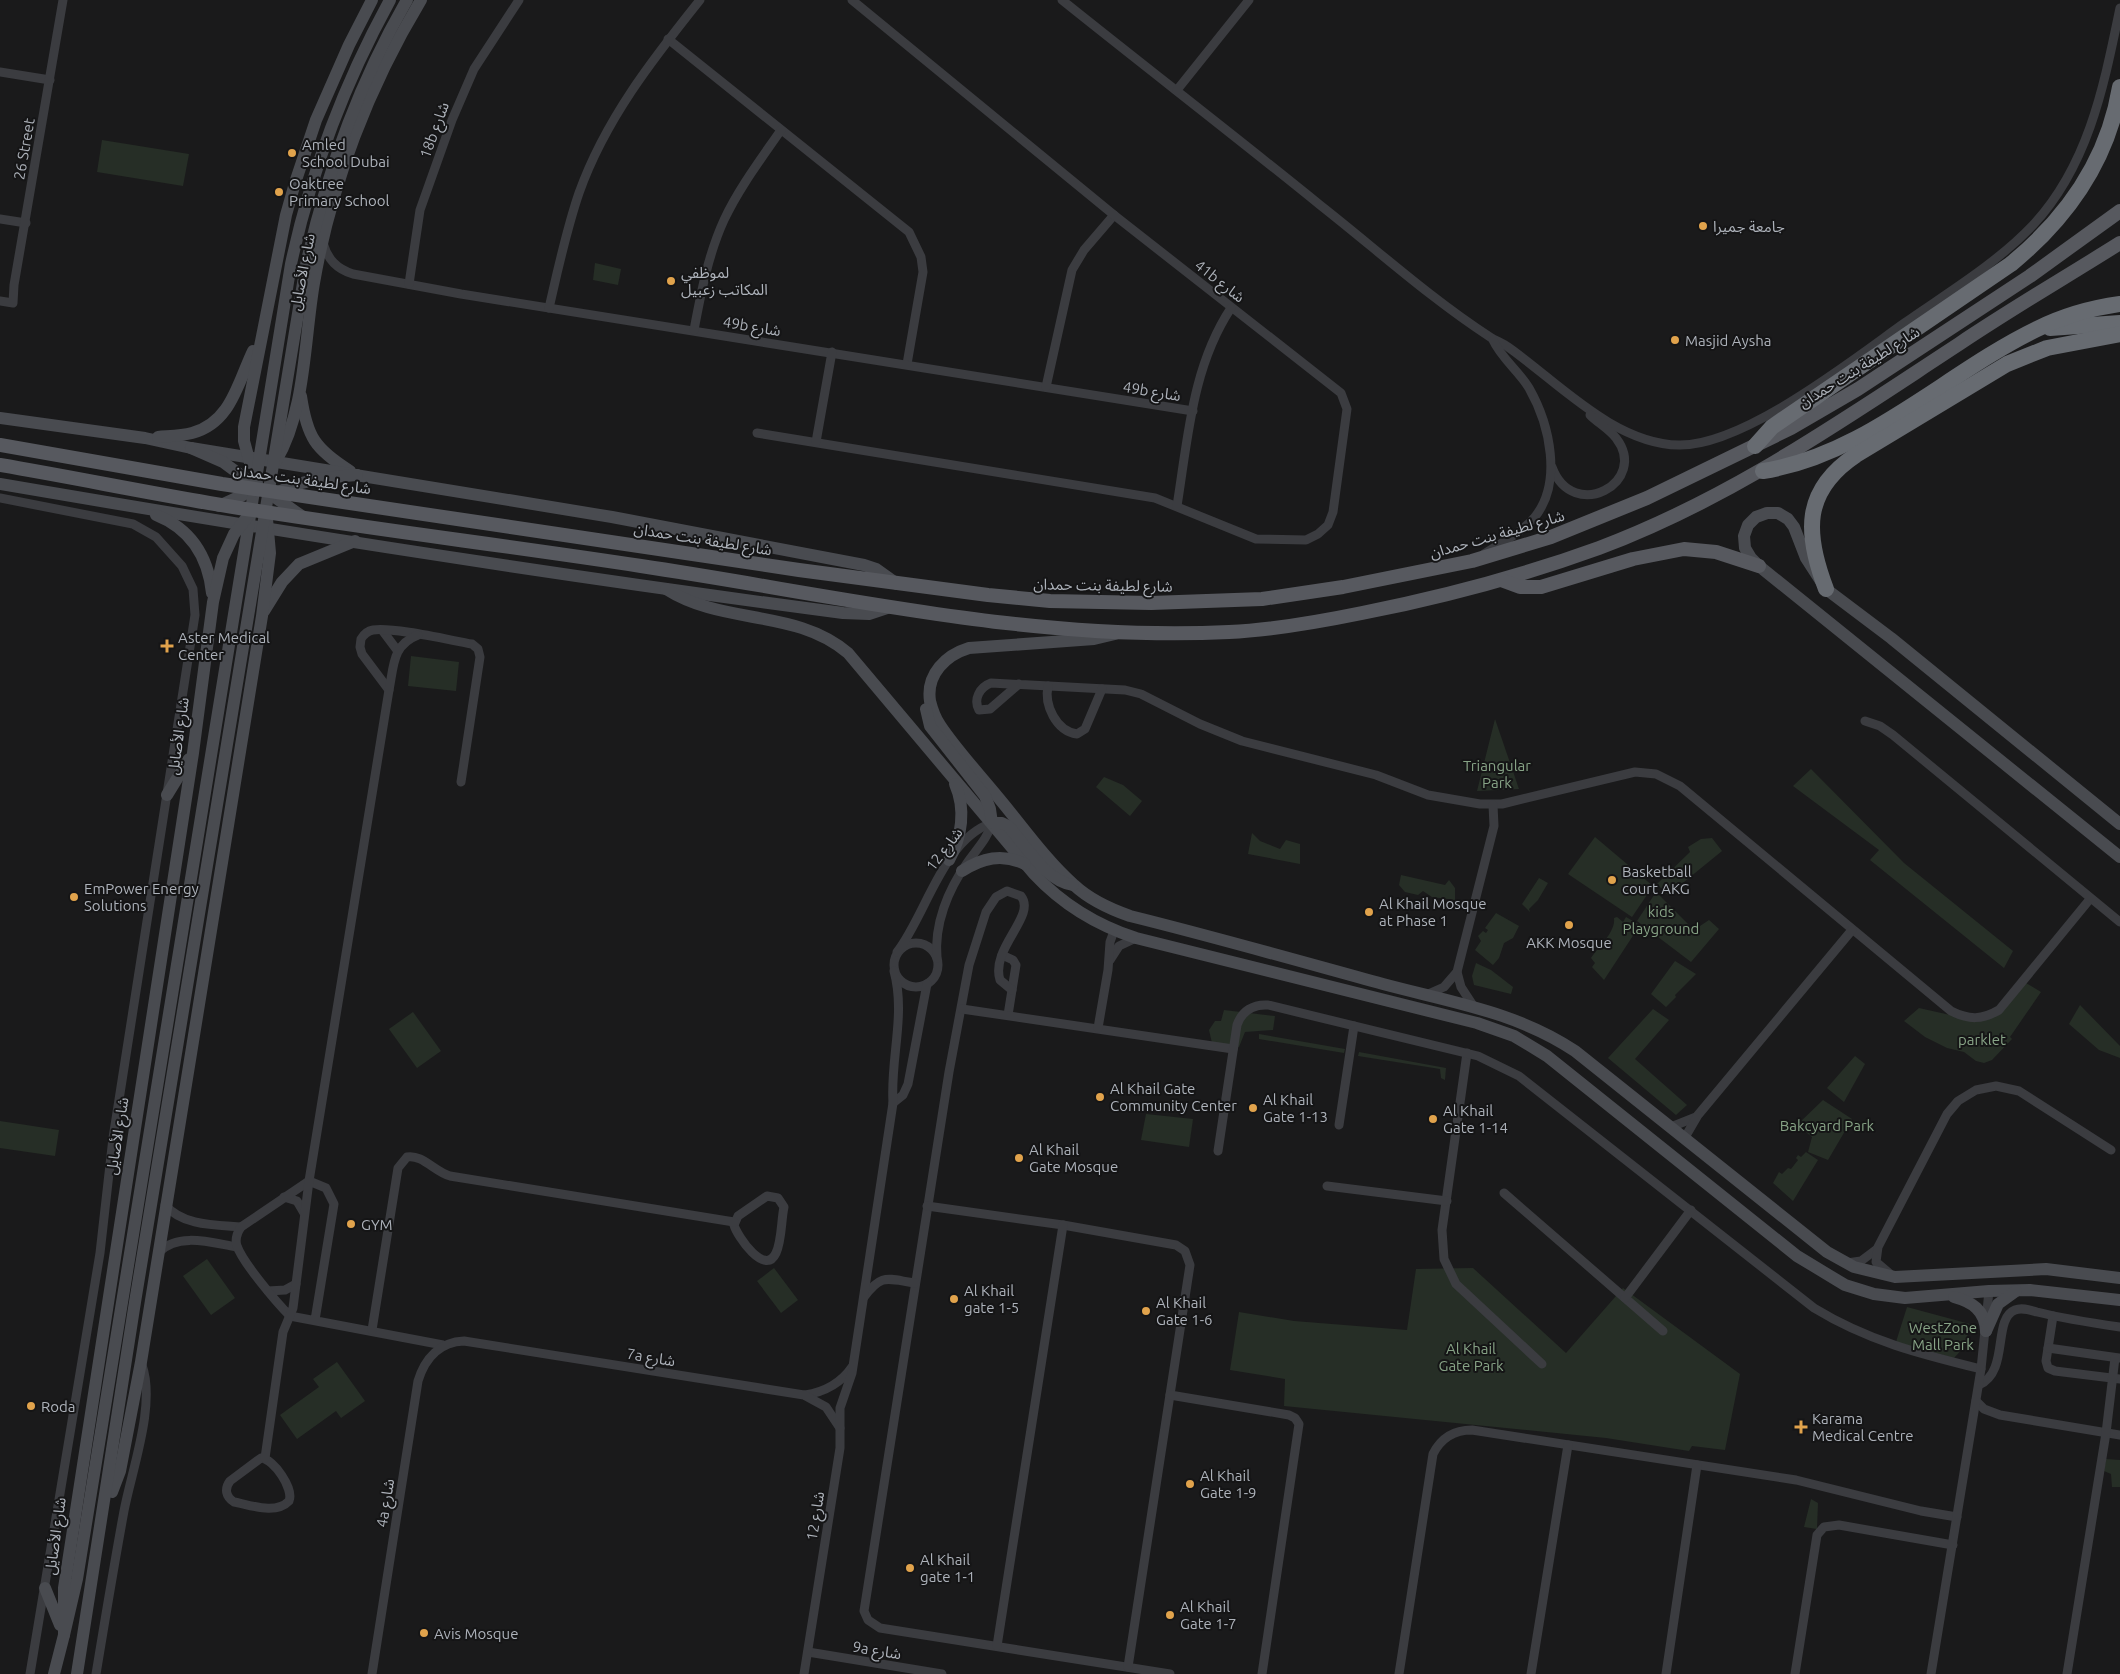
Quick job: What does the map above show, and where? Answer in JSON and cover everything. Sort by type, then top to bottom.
[{"type":"highway","points":[[1755,446],[1772,427],[2005,269],[2035,245],[2074,200],[2089,177],[2111,125],[2120,87]]},
{"type":"highway","points":[[1763,471],[1794,466],[1849,443],[2036,329],[2080,312],[2120,304]]},
{"type":"highway","points":[[2036,329],[2120,323]]},
{"type":"highway","points":[[1826,589],[1812,550],[1812,517],[1816,500],[1826,480],[1836,470],[1856,455],[2006,364],[2047,348],[2120,334]]},
{"type":"highway","points":[[2090,340],[2120,341]]},
{"type":"main road","name":"شارع لطيفة بنت حمدان","points":[[0,445],[222,484],[897,584],[1042,600],[1188,603],[1298,594],[1472,561],[1584,524],[1647,498],[1755,446],[1858,389],[2030,276],[2120,211]]},
{"type":"main road","points":[[0,465],[212,503],[639,566],[890,607],[1008,623],[1126,632],[1191,633],[1272,628],[1391,607],[1501,580],[1595,549],[1692,508],[1763,471],[1849,418],[1964,340],[2120,243]]},
{"type":"main road","points":[[1501,580],[1520,587],[1541,587],[1633,559],[1684,549],[1716,552],[1759,566]]},
{"type":"street","name":"26 Street","points":[[0,301],[12,303],[63,0]]},
{"type":"street","name":"شارع الأصايل","points":[[260,340],[286,215],[303,158],[332,82],[372,0]]},
{"type":"street","points":[[64,1635],[77,1579],[291,264],[306,199],[327,136],[356,65],[390,0]]},
{"type":"street","points":[[77,1674],[135,1302],[306,264],[322,198],[343,134],[369,71],[407,0]]},
{"type":"street","name":"شارع الأصايل","points":[[300,389],[314,283],[342,173],[360,123],[393,50],[421,0]]},
{"type":"street","name":"18b شارع","points":[[409,284],[420,210],[452,120],[474,69],[519,0]]},
{"type":"street","points":[[549,308],[571,219],[590,166],[633,88],[668,39],[700,0]]},
{"type":"street","name":"41b شارع","points":[[757,433],[1155,498],[1245,536],[1268,541],[1306,540],[1318,534],[1328,525],[1333,512],[1347,418],[1345,401],[1334,387],[1114,215],[852,0]]},
{"type":"street","points":[[1062,0],[1411,278],[1493,340],[1509,347],[1582,406],[1617,438],[1623,453],[1622,474],[1616,482],[1599,494],[1579,494],[1560,482],[1550,462]]},
{"type":"street","points":[[1176,90],[1250,0]]},
{"type":"street","points":[[1582,406],[1648,441],[1670,445],[1694,445],[1725,437],[1761,419],[1824,379],[1983,269],[2035,224],[2072,170],[2096,112],[2120,8]]},
{"type":"street","points":[[668,39],[899,222],[917,244],[923,272],[907,364]]},
{"type":"street","points":[[0,72],[50,80]]},
{"type":"street","points":[[694,330],[709,258],[724,219],[781,130]]},
{"type":"street","points":[[1046,387],[1072,270],[1084,250],[1114,215]]},
{"type":"street","points":[[0,218],[26,223]]},
{"type":"street","name":"49b شارع","points":[[323,243],[330,260],[344,272],[461,294],[1192,411]]},
{"type":"street","points":[[1177,506],[1192,411],[1203,363],[1215,334],[1232,308]]},
{"type":"street","points":[[145,438],[191,434],[215,422],[231,402],[260,340]]},
{"type":"street","points":[[260,340],[244,428],[247,457],[257,484],[267,499],[355,541]]},
{"type":"street","points":[[1472,561],[1523,528],[1534,518],[1548,492],[1550,462],[1548,439],[1537,404],[1528,387],[1499,351],[1493,340]]},
{"type":"street","points":[[816,442],[832,352]]},
{"type":"street","points":[[140,508],[152,505],[192,510],[211,508],[232,501],[257,484],[276,462],[288,437],[300,389]]},
{"type":"street","points":[[300,389],[304,420],[314,443],[333,461],[356,475]]},
{"type":"street","points":[[0,418],[145,438],[191,448],[612,517],[851,562],[876,569],[897,584]]},
{"type":"street","points":[[191,448],[223,462],[257,484]]},
{"type":"street","points":[[213,602],[223,558],[242,524],[267,499],[299,482],[314,478],[356,475]]},
{"type":"street","points":[[0,484],[269,529],[666,590],[843,613],[869,614],[890,607]]},
{"type":"street","points":[[0,498],[133,524],[156,537],[182,566],[192,590],[195,615],[113,1138],[100,1253],[30,1674]]},
{"type":"street","points":[[105,1503],[120,1471],[141,1362],[262,616],[270,553],[267,499]]},
{"type":"street","points":[[140,508],[175,524],[197,546],[207,568],[213,602]]},
{"type":"street","points":[[2120,824],[1891,638],[1826,589],[1806,558],[1794,527],[1788,519],[1778,513],[1767,513],[1756,517],[1748,525],[1744,536],[1745,548],[1759,566],[2120,857]]},
{"type":"street","points":[[262,616],[282,582],[299,564],[355,541]]},
{"type":"street","points":[[666,590],[694,604],[804,627],[835,642],[848,653],[1025,864],[1065,903],[1088,918],[1114,931],[1502,1030],[1537,1048],[1797,1256],[1832,1278],[1860,1290],[1889,1297],[1920,1298],[2018,1290],[2069,1293],[2120,1300]]},
{"type":"street","name":"شارع الأصايل","points":[[54,1674],[64,1635],[64,1588],[89,1416],[193,752],[213,602]]},
{"type":"street","points":[[382,630],[397,650]]},
{"type":"street","points":[[389,690],[362,654],[360,647],[361,639],[368,632],[382,630],[472,644],[480,653],[461,782]]},
{"type":"street","points":[[992,823],[990,809],[985,796],[930,726],[926,710],[934,674],[942,663],[953,654],[969,648],[1094,639],[1126,632]]},
{"type":"street","points":[[265,1458],[283,1332],[290,1316],[296,1284],[309,1180],[389,690],[397,650],[405,642],[418,635]]},
{"type":"street","points":[[1019,684],[990,709],[979,710],[976,705],[977,698],[986,685],[996,683],[1019,684],[1125,690],[1141,694],[1200,724],[1242,741],[1376,775],[1428,795],[1494,805],[1624,773],[1646,772],[1665,777],[1680,786],[1951,1011],[1970,1018],[1980,1018],[1999,1010],[2090,899]]},
{"type":"street","points":[[1048,686],[1046,699],[1050,712],[1071,733],[1077,734],[1085,729],[1102,689]]},
{"type":"street","points":[[930,694],[932,708],[944,731],[1034,842],[1073,885],[1109,908],[1160,924],[1510,1017],[1554,1038],[1576,1052],[1827,1252],[1845,1263],[1868,1272],[1895,1277],[2009,1270],[2064,1270],[2120,1278]]},
{"type":"street","points":[[1865,721],[1880,726],[1893,735],[2120,922]]},
{"type":"street","points":[[167,794],[193,752]]},
{"type":"street","points":[[947,771],[956,788],[961,807],[960,835],[949,860]]},
{"type":"street","points":[[1425,995],[1444,987],[1457,972],[1494,826],[1494,805]]},
{"type":"street","points":[[992,823],[998,822],[1008,826],[1050,875],[1061,882],[1073,885]]},
{"type":"street","name":"شارع 12","points":[[897,952],[917,923],[932,889],[949,860],[974,832],[992,823]]},
{"type":"street","name":"شارع 12","points":[[937,958],[939,922],[962,871],[988,833],[992,823]]},
{"type":"street","points":[[962,871],[983,860],[994,858],[1014,859],[1025,864]]},
{"type":"street","points":[[1012,990],[1002,984],[999,976],[1002,955],[1010,934],[1025,912],[1023,899],[1010,891],[1003,892],[996,897],[982,920],[972,951],[949,1072],[927,1206],[864,1611],[868,1620],[880,1628],[1170,1674]]},
{"type":"street","points":[[1098,1028],[1109,962],[1110,942],[1114,931],[1117,926],[1127,920],[1160,924]]},
{"type":"street","points":[[1684,1139],[1698,1115],[1852,930]]},
{"type":"street","points":[[1109,962],[1119,946],[1136,938]]},
{"type":"street","points":[[909,944],[924,944],[932,949],[937,958],[938,968],[934,977],[927,984],[911,987],[904,984],[894,972],[893,962],[897,952],[909,944]]},
{"type":"street","points":[[1002,955],[1013,960],[1016,965],[1008,1015]]},
{"type":"street","name":"شارع 12","points":[[804,1674],[840,1448],[840,1408],[853,1364],[894,1103],[892,1078],[900,1005],[894,972]]},
{"type":"street","points":[[1457,972],[1464,994],[1474,1007]]},
{"type":"street","name":"شارع 12","points":[[894,1103],[903,1095],[908,1084],[927,984]]},
{"type":"street","points":[[1218,1151],[1237,1025],[1241,1016],[1250,1008],[1262,1005],[1467,1053],[1500,1064],[1519,1076],[1691,1210],[1792,1292],[1837,1322],[1873,1339],[1901,1349],[1981,1370]]},
{"type":"street","points":[[962,1009],[1233,1049]]},
{"type":"street","points":[[1339,1125],[1354,1026]]},
{"type":"street","points":[[1467,1053],[1441,1240],[1444,1259],[1451,1276],[1462,1292],[1542,1364]]},
{"type":"street","points":[[1895,1277],[1878,1266],[1875,1258],[1878,1247],[1947,1114],[1958,1101],[1976,1090],[1996,1086],[2019,1091],[2111,1150]]},
{"type":"street","points":[[1671,1127],[1698,1115]]},
{"type":"street","points":[[1628,1120],[1647,1128],[1665,1140],[1684,1139]]},
{"type":"street","points":[[372,1330],[398,1168],[407,1157],[418,1157],[438,1172],[450,1176],[734,1222]]},
{"type":"street","points":[[290,1316],[268,1290],[237,1247],[237,1237],[240,1227],[309,1180]]},
{"type":"street","points":[[309,1180],[326,1188],[334,1204],[315,1320]]},
{"type":"street","points":[[1327,1186],[1447,1201]]},
{"type":"street","points":[[1504,1193],[1663,1330]]},
{"type":"street","points":[[774,1196],[780,1201],[784,1207],[776,1252],[773,1258],[767,1260],[758,1258],[736,1232],[734,1222],[738,1216],[764,1197],[774,1196]]},
{"type":"street","points":[[284,1197],[293,1199],[300,1204],[304,1216]]},
{"type":"street","points":[[165,1205],[174,1215],[187,1220],[240,1227]]},
{"type":"street","points":[[927,1206],[1063,1225],[1176,1245],[1185,1251],[1190,1265],[1128,1667]]},
{"type":"street","points":[[1626,1298],[1691,1210]]},
{"type":"street","points":[[997,1646],[1063,1225]]},
{"type":"street","points":[[159,1252],[168,1244],[180,1240],[237,1247]]},
{"type":"street","points":[[1845,1263],[1866,1258],[1878,1247]]},
{"type":"street","points":[[1931,1674],[1979,1385],[1989,1291],[1996,1278],[2009,1270]]},
{"type":"street","points":[[863,1299],[874,1284],[880,1280],[915,1283]]},
{"type":"street","points":[[268,1290],[286,1290],[296,1284]]},
{"type":"street","points":[[1986,1331],[1998,1304],[2018,1290]]},
{"type":"street","points":[[1950,1295],[1976,1306],[1984,1320],[1986,1331]]},
{"type":"street","points":[[1979,1385],[1994,1372],[2006,1318],[2011,1312],[2022,1308],[2052,1316],[2120,1327]]},
{"type":"street","name":"7a شارع","points":[[290,1316],[372,1330],[443,1345],[464,1341],[804,1395],[826,1407],[840,1428]]},
{"type":"street","points":[[2052,1316],[2046,1361],[2052,1370],[2116,1379]]},
{"type":"street","name":"4a شارع","points":[[372,1674],[418,1380],[425,1364],[443,1345]]},
{"type":"street","points":[[2048,1348],[2118,1358],[2067,1674]]},
{"type":"street","points":[[96,1674],[125,1508],[147,1402],[147,1381],[141,1362]]},
{"type":"street","points":[[804,1395],[829,1388],[843,1378],[853,1364]]},
{"type":"street","points":[[1170,1395],[1292,1416],[1298,1421],[1299,1427],[1262,1674]]},
{"type":"street","points":[[1976,1401],[1984,1409],[2000,1415],[2120,1435]]},
{"type":"street","points":[[1399,1674],[1433,1454],[1446,1438],[1465,1430],[1814,1483],[1921,1511],[1957,1517]]},
{"type":"street","points":[[1531,1674],[1568,1445]]},
{"type":"street","points":[[265,1458],[271,1462],[290,1489],[288,1501],[282,1507],[273,1509],[231,1500],[227,1494],[228,1484],[256,1461],[265,1458]]},
{"type":"street","points":[[1666,1674],[1697,1465]]},
{"type":"street","points":[[1795,1674],[1817,1535],[1824,1527],[1840,1525],[1953,1546]]},
{"type":"street","points":[[45,1588],[64,1635]]},
{"type":"street","name":"9a شارع","points":[[808,1652],[942,1674]]},
{"type":"green space","points":[[102,140],[189,154],[183,186],[97,172]]},
{"type":"green space","points":[[595,263],[621,269],[618,285],[593,280]]},
{"type":"green space","points":[[411,656],[459,662],[456,691],[408,686]]},
{"type":"green space","name":"Triangular Park","points":[[1495,719],[1519,789],[1477,791]]},
{"type":"green space","points":[[1811,769],[1904,863],[2013,951],[2004,968],[1870,860],[1879,850],[1793,786]]},
{"type":"green space","points":[[1104,777],[1123,785],[1142,801],[1130,816],[1096,787]]},
{"type":"green space","points":[[1252,833],[1260,841],[1280,849],[1286,840],[1300,844],[1300,864],[1248,854]]},
{"type":"green space","name":"Basketball court AKG","points":[[1595,837],[1653,886],[1632,917],[1568,874]]},
{"type":"green space","points":[[1712,838],[1722,851],[1668,895],[1657,884],[1690,852],[1688,847],[1701,839]]},
{"type":"green space","points":[[1401,875],[1445,885],[1449,880],[1455,888],[1455,900],[1432,897],[1423,891],[1418,895],[1405,892],[1399,885]]},
{"type":"green space","points":[[1539,878],[1548,883],[1538,900],[1529,909],[1530,912],[1522,904]]},
{"type":"green space","name":"kids Playground","points":[[1656,892],[1694,930],[1709,920],[1719,929],[1691,962],[1637,921]]},
{"type":"green space","points":[[1496,913],[1519,926],[1513,938],[1504,943],[1499,958],[1493,965],[1475,950],[1481,941],[1478,936],[1483,931],[1486,933],[1488,930],[1485,928]]},
{"type":"green space","points":[[1617,917],[1623,922],[1626,917],[1640,925],[1604,980],[1592,967],[1595,963],[1591,958],[1609,934],[1614,918]]},
{"type":"green space","points":[[1675,961],[1696,974],[1666,1007],[1651,994]]},
{"type":"green space","points":[[1476,963],[1491,970],[1513,987],[1511,994],[1474,985],[1472,976]]},
{"type":"green space","name":"parklet","points":[[2026,983],[2041,992],[2010,1037],[2012,1039],[1992,1060],[1984,1063],[1976,1061],[1964,1052],[1947,1048],[1925,1037],[1904,1021],[1919,1008],[1968,1019],[1985,1019]]},
{"type":"green space","points":[[2080,1005],[2120,1046],[2120,1058],[2099,1050],[2069,1024]]},
{"type":"green space","points":[[1653,1009],[1669,1020],[1635,1059],[1687,1105],[1676,1115],[1608,1058]]},
{"type":"green space","points":[[1224,1010],[1275,1016],[1273,1030],[1245,1032],[1239,1047],[1212,1043],[1209,1030],[1215,1021],[1221,1021]]},
{"type":"green space","points":[[413,1012],[441,1051],[417,1068],[389,1029]]},
{"type":"green space","points":[[1259,1034],[1345,1049],[1344,1053],[1259,1039]]},
{"type":"green space","points":[[1359,1052],[1446,1068],[1445,1080],[1441,1078],[1440,1069],[1358,1056]]},
{"type":"green space","points":[[1855,1056],[1865,1064],[1844,1102],[1827,1088]]},
{"type":"green space","name":"Bakcyard Park","points":[[1823,1100],[1852,1119],[1828,1160],[1808,1152],[1812,1137],[1797,1125]]},
{"type":"green space","points":[[1146,1114],[1193,1119],[1189,1147],[1141,1140]]},
{"type":"green space","points":[[0,1121],[59,1130],[55,1156],[0,1148]]},
{"type":"green space","points":[[1806,1152],[1818,1160],[1793,1201],[1773,1183],[1779,1172],[1782,1174],[1788,1168],[1791,1169],[1798,1160],[1796,1158],[1798,1155],[1801,1157]]},
{"type":"green space","points":[[207,1259],[235,1298],[211,1315],[183,1276]]},
{"type":"green space","points":[[774,1268],[798,1300],[781,1313],[757,1281]]},
{"type":"green space","name":"Al Khail Gate Park","points":[[1473,1268],[1566,1353],[1623,1288],[1740,1374],[1725,1450],[1692,1446],[1689,1451],[1606,1438],[1284,1406],[1285,1379],[1230,1370],[1239,1312],[1294,1321],[1407,1330],[1416,1269]]},
{"type":"green space","name":"WestZone Mall Park","points":[[1907,1307],[1970,1324],[1965,1346],[1954,1358],[1896,1342]]},
{"type":"green space","points":[[337,1362],[365,1401],[341,1418],[336,1411],[297,1439],[280,1415],[319,1387],[313,1379]]},
{"type":"green space","points":[[2106,1459],[2120,1460],[2120,1487],[2112,1487],[2111,1474],[2104,1471]]},
{"type":"green space","points":[[1811,1499],[1818,1503],[1817,1529],[1804,1527]]},
{"type":"place","name":"Amled School Dubai","points":[[292,153]]},
{"type":"place","name":"Oaktree Primary School","points":[[279,192]]},
{"type":"place","name":"جامعة جميرا","points":[[1703,226]]},
{"type":"place","name":"لموظفي المكاتب زعبيل","points":[[671,281]]},
{"type":"place","name":"Masjid Aysha","points":[[1675,340]]},
{"type":"place","name":"Aster Medical Center","points":[[167,646]]},
{"type":"place","name":"Basketball court AKG","points":[[1612,880]]},
{"type":"place","name":"EmPower Energy Solutions","points":[[74,897]]},
{"type":"place","name":"Al Khail Mosque at Phase 1","points":[[1369,912]]},
{"type":"place","name":"AKK Mosque","points":[[1569,925]]},
{"type":"place","name":"Al Khail Gate Community Center","points":[[1100,1097]]},
{"type":"place","name":"Al Khail Gate 1-13","points":[[1253,1108]]},
{"type":"place","name":"Al Khail Gate 1-14","points":[[1433,1119]]},
{"type":"place","name":"Al Khail Gate Mosque","points":[[1019,1158]]},
{"type":"place","name":"GYM","points":[[351,1224]]},
{"type":"place","name":"Al Khail gate 1-5","points":[[954,1299]]},
{"type":"place","name":"Al Khail Gate 1-6","points":[[1146,1311]]},
{"type":"place","name":"Roda","points":[[31,1406]]},
{"type":"place","name":"Karama Medical Centre","points":[[1801,1427]]},
{"type":"place","name":"Al Khail Gate 1-9","points":[[1190,1484]]},
{"type":"place","name":"Al Khail gate 1-1","points":[[910,1568]]},
{"type":"place","name":"Al Khail Gate 1-7","points":[[1170,1615]]},
{"type":"place","name":"Avis Mosque","points":[[424,1633]]}]
